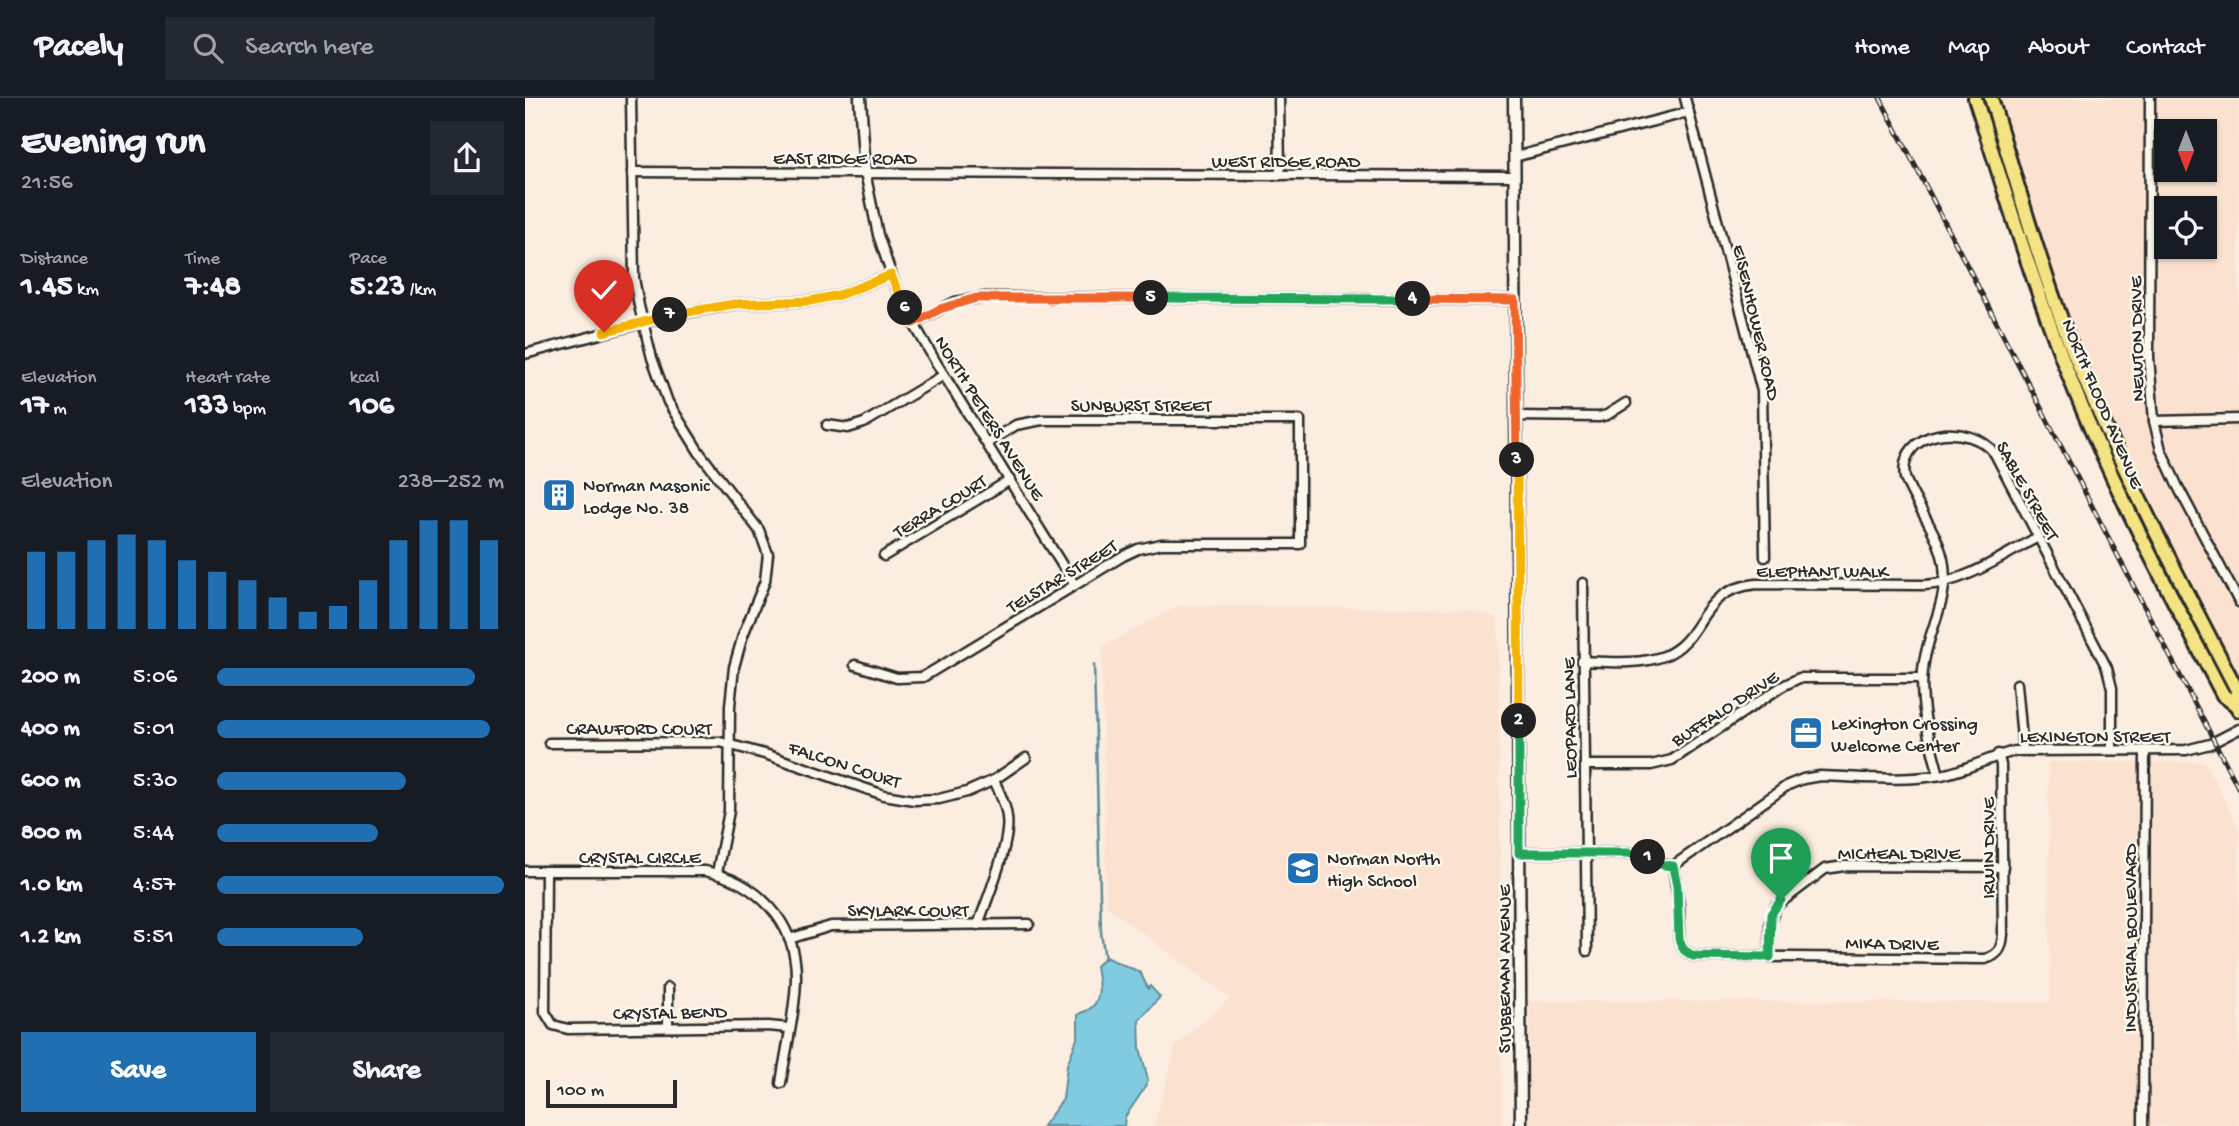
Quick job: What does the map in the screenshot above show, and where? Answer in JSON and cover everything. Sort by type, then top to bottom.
[{"type":"main road","name":"NORTH FLOOD AVENUE","points":[[1975,98],[2024,252],[2063,361],[2090,426],[2135,526],[2223,695],[2238,708]]},
{"type":"main road","name":"NORTH FLOOD AVENUE","points":[[1991,98],[2055,303],[2076,356],[2148,519],[2237,690],[2238,708]]},
{"type":"street","points":[[631,98],[634,278],[642,322],[661,383],[677,419],[759,530],[767,546],[768,571],[743,635],[734,667],[730,706],[729,811],[717,873]]},
{"type":"street","name":"NORTH PETERS AVENUE","points":[[860,98],[865,172],[875,223],[891,275],[913,323],[1074,584]]},
{"type":"street","points":[[1279,98],[1280,175]]},
{"type":"street","name":"STUBBEMAN AVENUE","points":[[1514,98],[1521,1126]]},
{"type":"street","name":"EISENHOWER ROAD","points":[[1685,98],[1762,391],[1765,557]]},
{"type":"street","name":"NEWTON DRIVE","points":[[2150,98],[2149,354],[2154,421],[2161,450],[2177,485],[2239,602]]},
{"type":"street","points":[[1514,157],[1689,112]]},
{"type":"street","name":"EAST RIDGE ROAD","points":[[632,172],[1058,174]]},
{"type":"street","name":"WEST RIDGE ROAD","points":[[1058,174],[1514,176]]},
{"type":"street","points":[[525,354],[642,322],[734,304],[821,299],[891,275]]},
{"type":"street","points":[[913,323],[955,303],[985,297],[1515,300]]},
{"type":"street","points":[[827,425],[848,428],[864,424],[944,374]]},
{"type":"street","points":[[1517,416],[1599,417],[1626,403]]},
{"type":"street","name":"SUNBURST STREET","points":[[987,443],[1016,425],[1042,420],[1300,419],[1300,544]]},
{"type":"street","points":[[2154,421],[2239,419]]},
{"type":"street","name":"SABLE STREET","points":[[1939,775],[1927,731],[1922,678],[1926,653],[1941,608],[1945,583],[1943,556],[1909,489],[1904,471],[1908,452],[1926,438],[1943,434],[1965,435],[1985,443],[1995,454],[2107,668],[2112,688],[2112,750]]},
{"type":"street","name":"TERRA COURT","points":[[884,556],[1010,480]]},
{"type":"street","name":"ELEPHANT WALK","points":[[1582,661],[1644,660],[1666,655],[1688,637],[1714,601],[1737,587],[1756,584],[1945,583],[1967,575],[2038,537]]},
{"type":"street","name":"TELSTAR STREET","points":[[855,665],[897,678],[923,677],[1074,584],[1123,556],[1153,545],[1300,544]]},
{"type":"street","name":"LEOPARD LANE","points":[[1583,583],[1587,951]]},
{"type":"street","name":"BUFFALO DRIVE","points":[[1585,765],[1651,765],[1672,760],[1781,687],[1799,678],[1922,678]]},
{"type":"street","points":[[2017,684],[2023,750]]},
{"type":"street","name":"LEXINGTON STREET","points":[[1673,866],[1788,786],[1803,779],[1820,776],[1916,778],[1939,775],[1964,769],[1998,754],[2023,750],[2195,748],[2210,744],[2239,729]]},
{"type":"street","name":"CRAWFORD COURT","points":[[549,743],[730,744]]},
{"type":"street","name":"FALCON COURT","points":[[730,744],[900,798],[940,799],[967,792],[994,780],[1026,758]]},
{"type":"street","name":"INDUSTRIAL BOULEVARD","points":[[2143,1126],[2145,750]]},
{"type":"street","name":"IRWIN DRIVE","points":[[1998,754],[2001,765],[2003,941]]},
{"type":"street","points":[[978,925],[1004,848],[1008,826],[1005,807],[994,780]]},
{"type":"street","points":[[1519,853],[1638,854],[1663,865],[1673,866]]},
{"type":"street","name":"MIKA DRIVE","points":[[1673,866],[1678,896],[1679,939],[1684,950],[1699,957],[1985,959],[1998,954],[2003,941]]},
{"type":"street","name":"MICHEAL DRIVE","points":[[1770,957],[1770,922],[1773,909],[1781,900],[1825,869],[1844,866],[2003,867]]},
{"type":"street","name":"CRYSTAL CIRCLE","points":[[525,871],[696,870],[717,873],[744,885],[765,900],[775,912],[789,939],[795,963],[796,978],[781,1083]]},
{"type":"street","name":"CRYSTAL BEND","points":[[546,871],[545,1012],[553,1026],[568,1029],[789,1028]]},
{"type":"street","name":"SKYLARK COURT","points":[[789,939],[831,926],[1029,924]]},
{"type":"street","points":[[668,988],[668,1027]]},
{"type":"shaded area","points":[[1998,98],[2239,98],[2239,681],[2148,506],[2099,398],[2043,247]]},
{"type":"shaded area","name":"Norman North High School","points":[[1178,606],[1466,609],[1498,618],[1502,1126],[1154,1126],[1176,1045],[1230,998],[1106,906],[1102,647]]},
{"type":"shaded area","points":[[2048,762],[2204,762],[2216,782],[2239,829],[2239,1126],[1529,1126],[1529,1001],[2050,1002]]},
{"type":"water","points":[[1105,957],[1140,972],[1148,989],[1150,986],[1160,997],[1139,1020],[1140,1048],[1148,1080],[1125,1117],[1124,1126],[1043,1126],[1063,1099],[1067,1065],[1078,1036],[1078,1015],[1088,1010],[1096,1001],[1099,990],[1096,966]]},
{"type":"waterway","points":[[1094,665],[1101,932],[1105,959]]},
{"type":"railway","points":[[1880,98],[2239,789]]},
{"type":"place","name":"Norman Masonic Lodge No. 38","points":[[559,495]]},
{"type":"place","name":"Lexington Crossing Welcome Center","points":[[1806,733]]},
{"type":"place","name":"Norman North High School","points":[[1303,868]]},
{"type":"route","points":[[604,332],[668,316],[734,304],[810,301],[839,295],[891,275],[913,323],[955,303],[985,297],[1515,300],[1519,853],[1628,853],[1645,855],[1663,865],[1673,866],[1679,905],[1679,939],[1681,946],[1693,956],[1770,957],[1771,914],[1781,900]]}]
